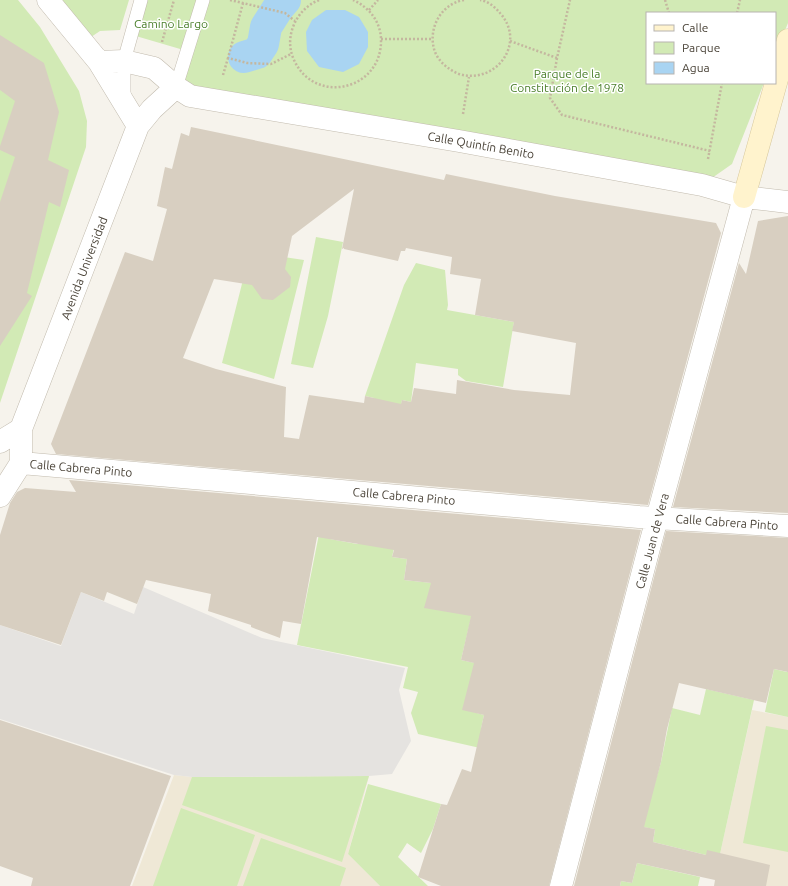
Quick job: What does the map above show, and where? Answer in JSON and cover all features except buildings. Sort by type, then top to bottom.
[{"type":"street","points":[[48,0],[98,62],[138,126]]},
{"type":"street","points":[[776,83],[788,40]]},
{"type":"street","points":[[98,62],[124,61],[154,68],[176,87]]},
{"type":"street","points":[[744,197],[776,84]]},
{"type":"street","name":"Avenida Universidad","points":[[21,463],[21,429],[138,126],[152,109],[176,87]]},
{"type":"street","name":"Calle Quintín Benito","points":[[176,87],[190,96],[459,141],[702,185],[744,197],[788,202]]},
{"type":"street","name":"Calle Juan de Vera","points":[[562,886],[744,197]]},
{"type":"street","points":[[0,442],[21,429]]},
{"type":"street","points":[[0,496],[21,463]]},
{"type":"street","name":"Calle Cabrera Pinto","points":[[21,463],[658,518],[788,526]]},
{"type":"lane","points":[[124,102],[124,61],[141,0]]},
{"type":"lane","points":[[176,87],[203,0]]},
{"type":"path","points":[[154,68],[174,0]]},
{"type":"path","points":[[230,0],[285,13],[295,21]]},
{"type":"path","points":[[319,0],[312,3],[302,11],[295,21],[291,32],[290,43],[292,54],[298,68],[308,79],[322,85],[336,88],[351,85],[364,78],[374,67],[380,53],[380,28],[375,18],[368,10],[353,0]]},
{"type":"path","points":[[368,10],[378,0]]},
{"type":"path","points":[[464,0],[448,6],[439,15],[434,27],[432,39],[435,52],[442,64],[453,72],[469,77],[490,72],[500,64],[507,53],[510,41],[510,29],[504,17],[496,7],[485,0],[480,0]]},
{"type":"path","points":[[570,0],[550,98],[562,115],[710,151],[722,84]]},
{"type":"path","points":[[665,0],[669,12]]},
{"type":"path","points":[[737,12],[740,0]]},
{"type":"path","points":[[243,3],[228,58],[247,63],[271,64],[292,54]]},
{"type":"path","points":[[381,39],[432,39]]},
{"type":"path","points":[[510,41],[557,58]]},
{"type":"path","points":[[459,141],[469,77]]},
{"type":"shaded area","points":[[143,587],[262,638],[405,668],[399,690],[411,741],[392,774],[369,776],[192,777],[174,775],[0,719],[0,625],[61,646],[81,592],[134,614]]},
{"type":"shaded area","points":[[752,710],[788,717],[788,886],[731,886],[720,854]]},
{"type":"shaded area","points":[[174,775],[192,777],[369,776],[348,854],[380,886],[132,886]]},
{"type":"green space","points":[[0,0],[18,0],[40,27],[79,91],[87,121],[86,147],[0,403]]},
{"type":"green space","points":[[62,0],[129,0],[120,30],[100,31],[91,37]]},
{"type":"green space","name":"Parque de la Constitución de 1978","points":[[139,0],[788,0],[788,23],[776,53],[776,12],[646,12],[646,84],[764,84],[732,164],[702,185],[176,87],[187,51],[129,34]]},
{"type":"green space","points":[[316,237],[343,242],[328,316],[313,368],[291,364]]},
{"type":"green space","points":[[250,252],[304,260],[274,379],[222,363]]},
{"type":"green space","points":[[416,263],[445,270],[448,305],[447,310],[514,322],[503,387],[466,381],[458,375],[458,369],[416,363],[411,402],[402,400],[397,428],[374,398],[365,396],[404,285]]},
{"type":"green space","points":[[320,529],[330,539],[357,544],[395,544],[392,557],[407,559],[404,580],[432,583],[472,614],[461,660],[475,663],[463,709],[484,715],[481,729],[489,750],[418,734],[411,713],[418,692],[403,688],[408,667],[297,645]]},
{"type":"green space","points":[[788,668],[788,717],[765,712],[774,669],[787,672]]},
{"type":"green space","points":[[706,689],[754,700],[720,854],[706,855],[653,842],[655,829],[642,827],[661,762],[672,708],[700,715]]},
{"type":"green space","points":[[766,726],[788,730],[788,852],[743,843]]},
{"type":"green space","points":[[369,776],[342,862],[182,805],[192,777]]},
{"type":"green space","points":[[368,784],[441,804],[433,829],[421,853],[407,843],[398,857],[428,886],[380,886],[348,854]]},
{"type":"green space","points":[[181,808],[255,835],[237,886],[153,886]]},
{"type":"green space","points":[[261,838],[346,868],[340,886],[243,886]]},
{"type":"green space","points":[[637,863],[700,877],[698,886],[620,886],[621,881],[632,883]]},
{"type":"water","points":[[326,10],[345,10],[359,17],[368,32],[368,47],[359,64],[343,72],[319,67],[307,51],[306,32],[312,20]]},
{"type":"waterway","points":[[244,57],[257,53],[263,44],[266,27],[285,0]]},
{"type":"park label","name":"Camino Largo","points":[[171,23]]}]
